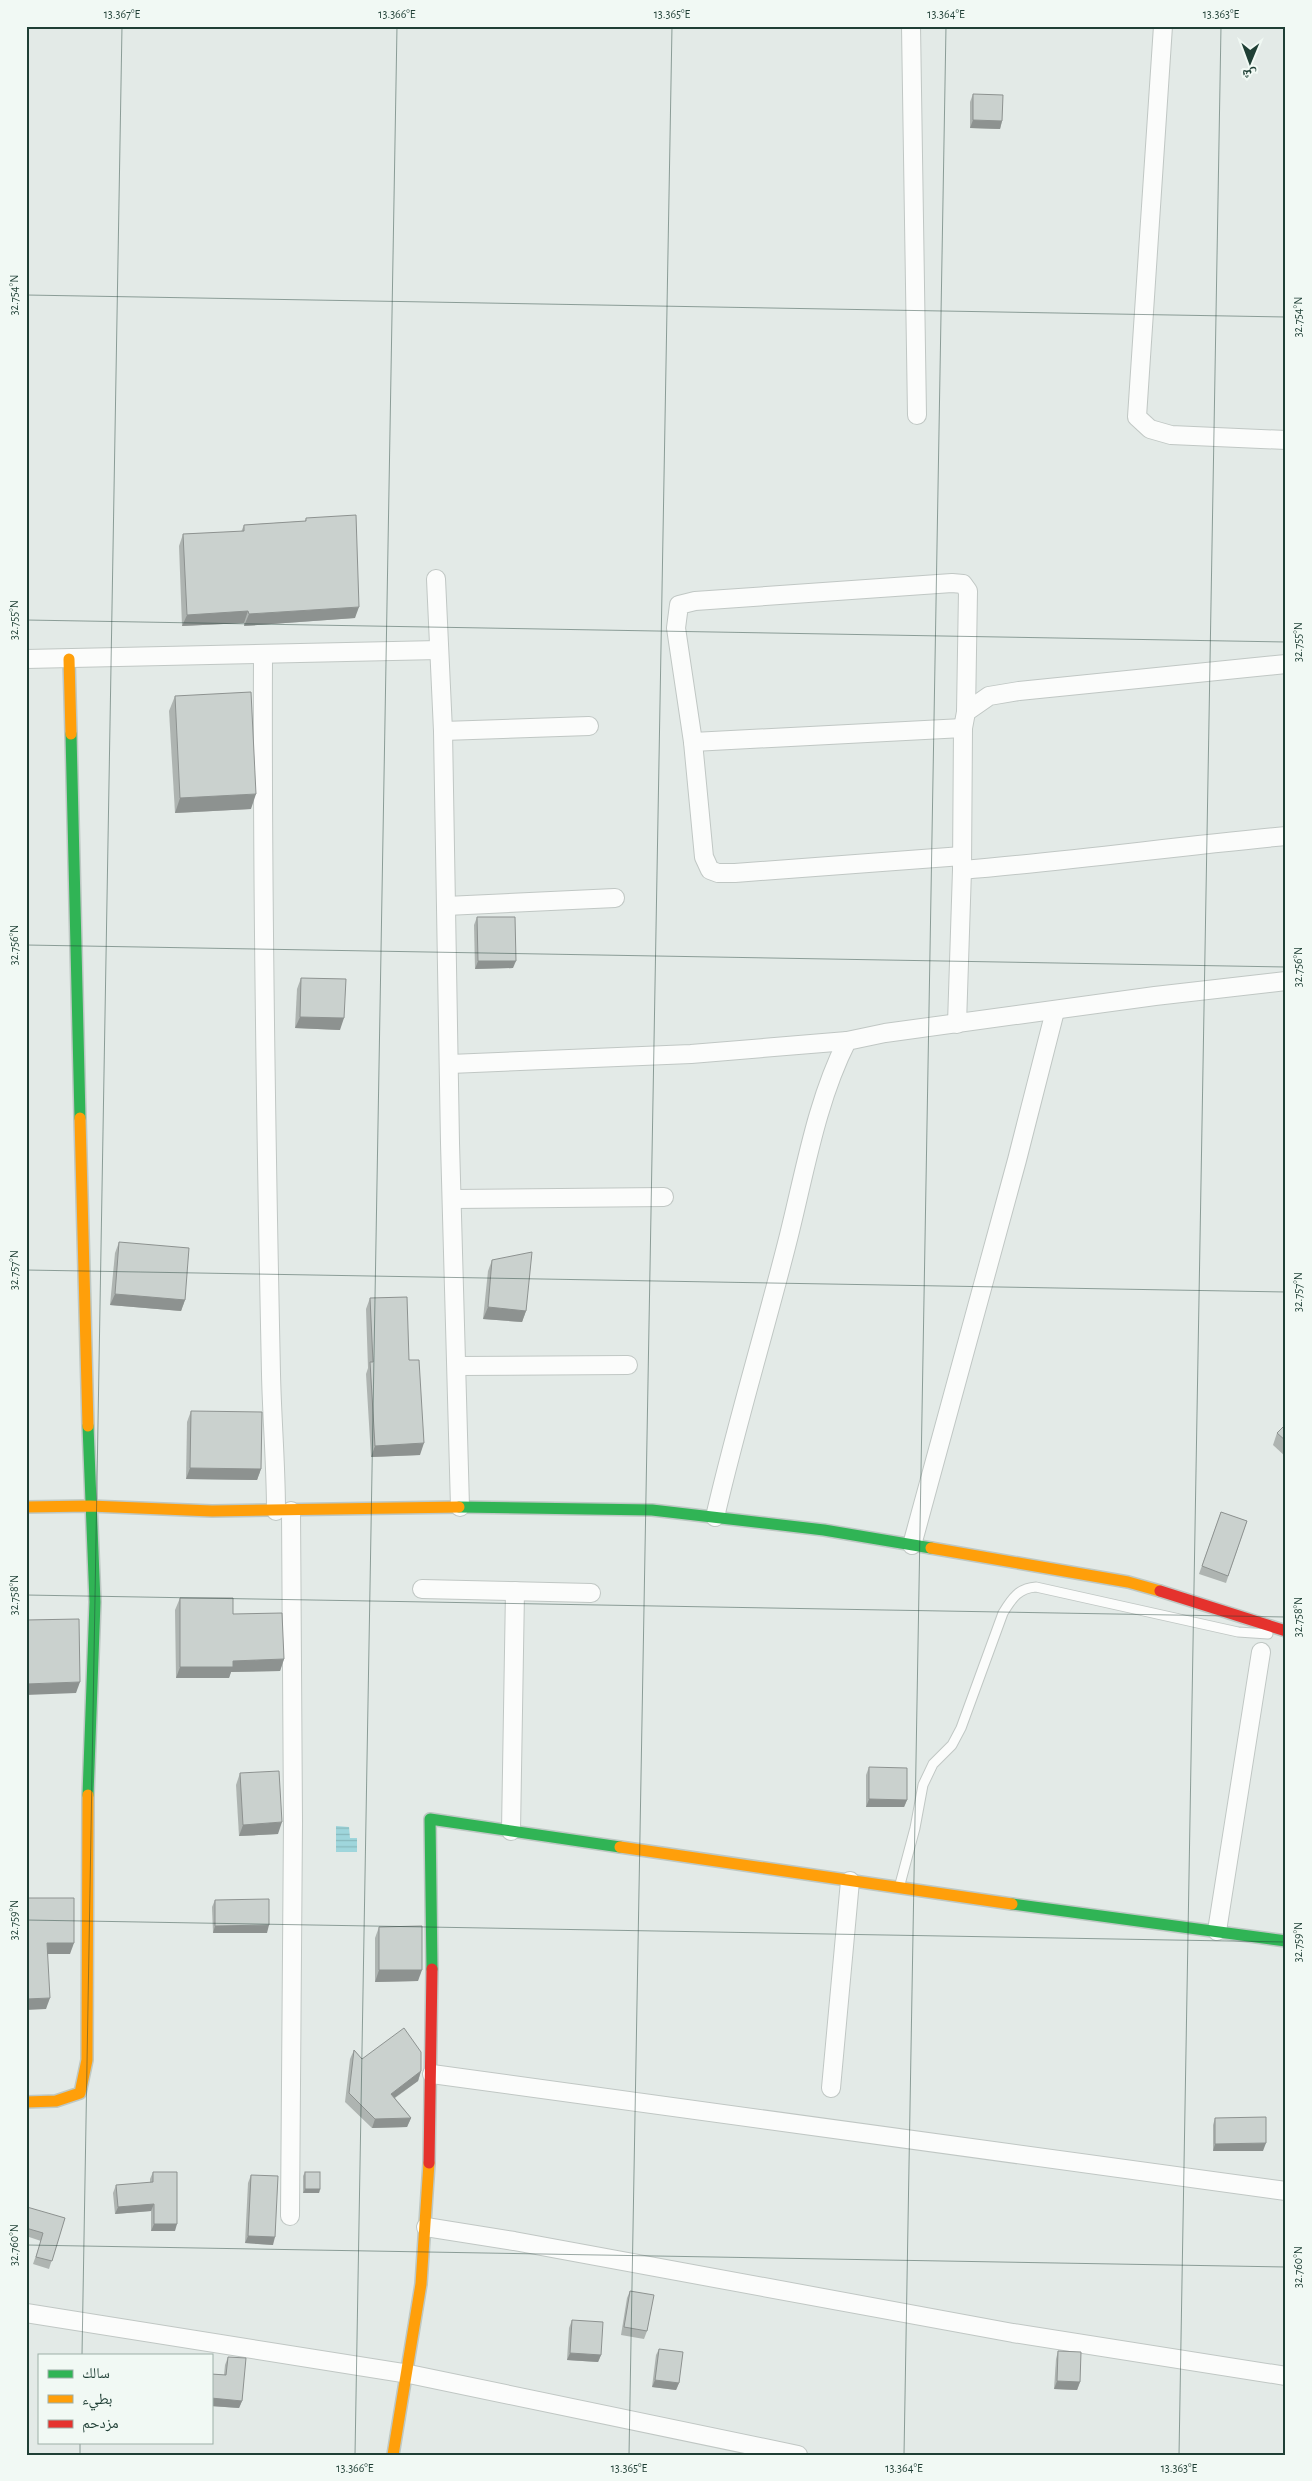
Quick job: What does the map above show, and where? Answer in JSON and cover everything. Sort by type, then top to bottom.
[{"type":"street","points":[[911,26],[917,415]]},
{"type":"street","points":[[1163,26],[1137,417],[1150,429],[1171,435],[1286,440]]},
{"type":"street","points":[[436,579],[443,731],[450,1143],[460,1507]]},
{"type":"street","points":[[957,1024],[962,863],[968,591],[963,584],[952,583],[695,601],[678,605],[676,616],[693,742],[704,857],[710,870],[718,873],[734,874],[962,863],[1102,857],[1198,844],[1286,836]]},
{"type":"street","points":[[26,659],[439,650]]},
{"type":"street","points":[[263,654],[262,867],[272,1406],[284,1511],[293,1821],[290,2216]]},
{"type":"street","points":[[26,2102],[56,2101],[80,2093],[87,2060],[88,1817],[95,1602],[90,1506],[69,659]]},
{"type":"street","points":[[693,742],[964,720],[989,696],[1019,690],[1286,664]]},
{"type":"street","points":[[443,731],[589,726]]},
{"type":"street","points":[[446,906],[615,898]]},
{"type":"street","points":[[450,1064],[691,1054],[847,1040],[1155,996],[1286,981]]},
{"type":"street","points":[[912,1546],[1017,1160],[1055,1011]]},
{"type":"street","points":[[715,1517],[733,1440],[761,1346],[826,1088],[847,1040]]},
{"type":"street","points":[[453,1200],[664,1197]]},
{"type":"street","points":[[457,1366],[628,1365]]},
{"type":"street","points":[[26,1507],[90,1506],[284,1511],[460,1507],[652,1510],[824,1530],[1128,1582],[1191,1599],[1286,1632]]},
{"type":"street","points":[[422,1589],[591,1593]]},
{"type":"street","points":[[511,1831],[515,1591]]},
{"type":"street","points":[[1217,1932],[1261,1652]]},
{"type":"street","points":[[393,2455],[409,2374],[426,2227],[432,2074],[430,1819],[899,1888],[1286,1941]]},
{"type":"street","points":[[831,2088],[850,1881]]},
{"type":"street","points":[[432,2074],[1286,2191]]},
{"type":"street","points":[[426,2227],[514,2241],[1013,2333],[1286,2376]]},
{"type":"street","points":[[26,2313],[409,2374],[798,2455]]},
{"type":"lane","points":[[899,1888],[915,1828],[923,1785],[933,1764],[952,1745],[1004,1613],[1012,1598],[1021,1591],[1036,1587],[1238,1632],[1286,1632]]},
{"type":"water","points":[[336,1826],[349,1827],[350,1838],[357,1838],[357,1852],[336,1852]]},
{"type":"building","points":[[973,94],[1003,95],[1002,121],[973,120]]},
{"type":"building","points":[[356,515],[359,607],[249,614],[248,611],[187,615],[183,534],[244,531],[244,525],[306,521],[306,518]]},
{"type":"building","points":[[251,692],[256,794],[180,798],[175,696]]},
{"type":"building","points":[[477,917],[515,917],[516,961],[478,961]]},
{"type":"building","points":[[301,978],[346,979],[344,1018],[300,1017]]},
{"type":"building","points":[[119,1242],[189,1248],[185,1300],[115,1294]]},
{"type":"building","points":[[532,1252],[526,1311],[488,1307],[492,1260]]},
{"type":"building","points":[[407,1297],[409,1360],[419,1360],[424,1443],[375,1446],[370,1362],[373,1362],[370,1298]]},
{"type":"building","points":[[191,1411],[262,1412],[261,1469],[190,1468]]},
{"type":"building","points":[[1286,1424],[1286,1441],[1277,1433]]},
{"type":"building","points":[[1221,1512],[1247,1521],[1228,1576],[1202,1566]]},
{"type":"building","points":[[180,1598],[233,1598],[233,1614],[282,1613],[284,1659],[233,1661],[233,1667],[180,1667]]},
{"type":"building","points":[[79,1619],[80,1682],[26,1684],[26,1620]]},
{"type":"building","points":[[869,1767],[907,1768],[907,1800],[869,1799]]},
{"type":"building","points":[[279,1771],[282,1822],[243,1825],[240,1773]]},
{"type":"building","points":[[26,1898],[74,1898],[74,1943],[47,1943],[50,1998],[26,1999]]},
{"type":"building","points":[[269,1899],[269,1925],[215,1926],[215,1900]]},
{"type":"building","points":[[422,1926],[422,1970],[379,1970],[379,1927]]},
{"type":"building","points":[[404,2028],[421,2052],[421,2071],[391,2094],[411,2118],[375,2119],[349,2093],[354,2050],[362,2059]]},
{"type":"building","points":[[1266,2117],[1266,2143],[1215,2144],[1215,2118]]},
{"type":"building","points":[[153,2172],[177,2172],[177,2224],[154,2224],[154,2204],[118,2207],[116,2185],[153,2182]]},
{"type":"building","points":[[305,2172],[320,2172],[320,2189],[305,2189]]},
{"type":"building","points":[[251,2175],[278,2176],[275,2237],[248,2236]]},
{"type":"building","points":[[27,2207],[65,2218],[52,2261],[36,2257],[43,2233],[26,2228]]},
{"type":"building","points":[[630,2291],[654,2295],[647,2331],[624,2327]]},
{"type":"building","points":[[572,2320],[603,2322],[601,2355],[570,2353]]},
{"type":"building","points":[[659,2349],[683,2352],[679,2383],[655,2380]]},
{"type":"building","points":[[1058,2351],[1081,2352],[1080,2382],[1057,2381]]},
{"type":"building","points":[[228,2357],[246,2358],[242,2401],[212,2398],[212,2374],[226,2375]]},
{"type":"traffic: fast","points":[[71,734],[80,1118]]},
{"type":"traffic: fast","points":[[88,1426],[95,1602],[88,1795]]},
{"type":"traffic: fast","points":[[459,1507],[652,1510],[824,1530],[931,1548]]},
{"type":"traffic: fast","points":[[432,1969],[430,1819],[620,1847]]},
{"type":"traffic: fast","points":[[1012,1904],[1286,1941]]},
{"type":"traffic: slow","points":[[69,659],[71,734]]},
{"type":"traffic: slow","points":[[80,1118],[88,1426]]},
{"type":"traffic: slow","points":[[26,1507],[90,1506],[212,1511],[459,1507]]},
{"type":"traffic: slow","points":[[931,1548],[1128,1582],[1160,1591]]},
{"type":"traffic: slow","points":[[26,2102],[56,2101],[80,2093],[87,2060],[88,1795]]},
{"type":"traffic: slow","points":[[620,1847],[1012,1904]]},
{"type":"traffic: slow","points":[[393,2455],[421,2284],[429,2163]]},
{"type":"traffic: jam","points":[[1160,1591],[1286,1631]]},
{"type":"traffic: jam","points":[[429,2163],[432,1969]]}]
